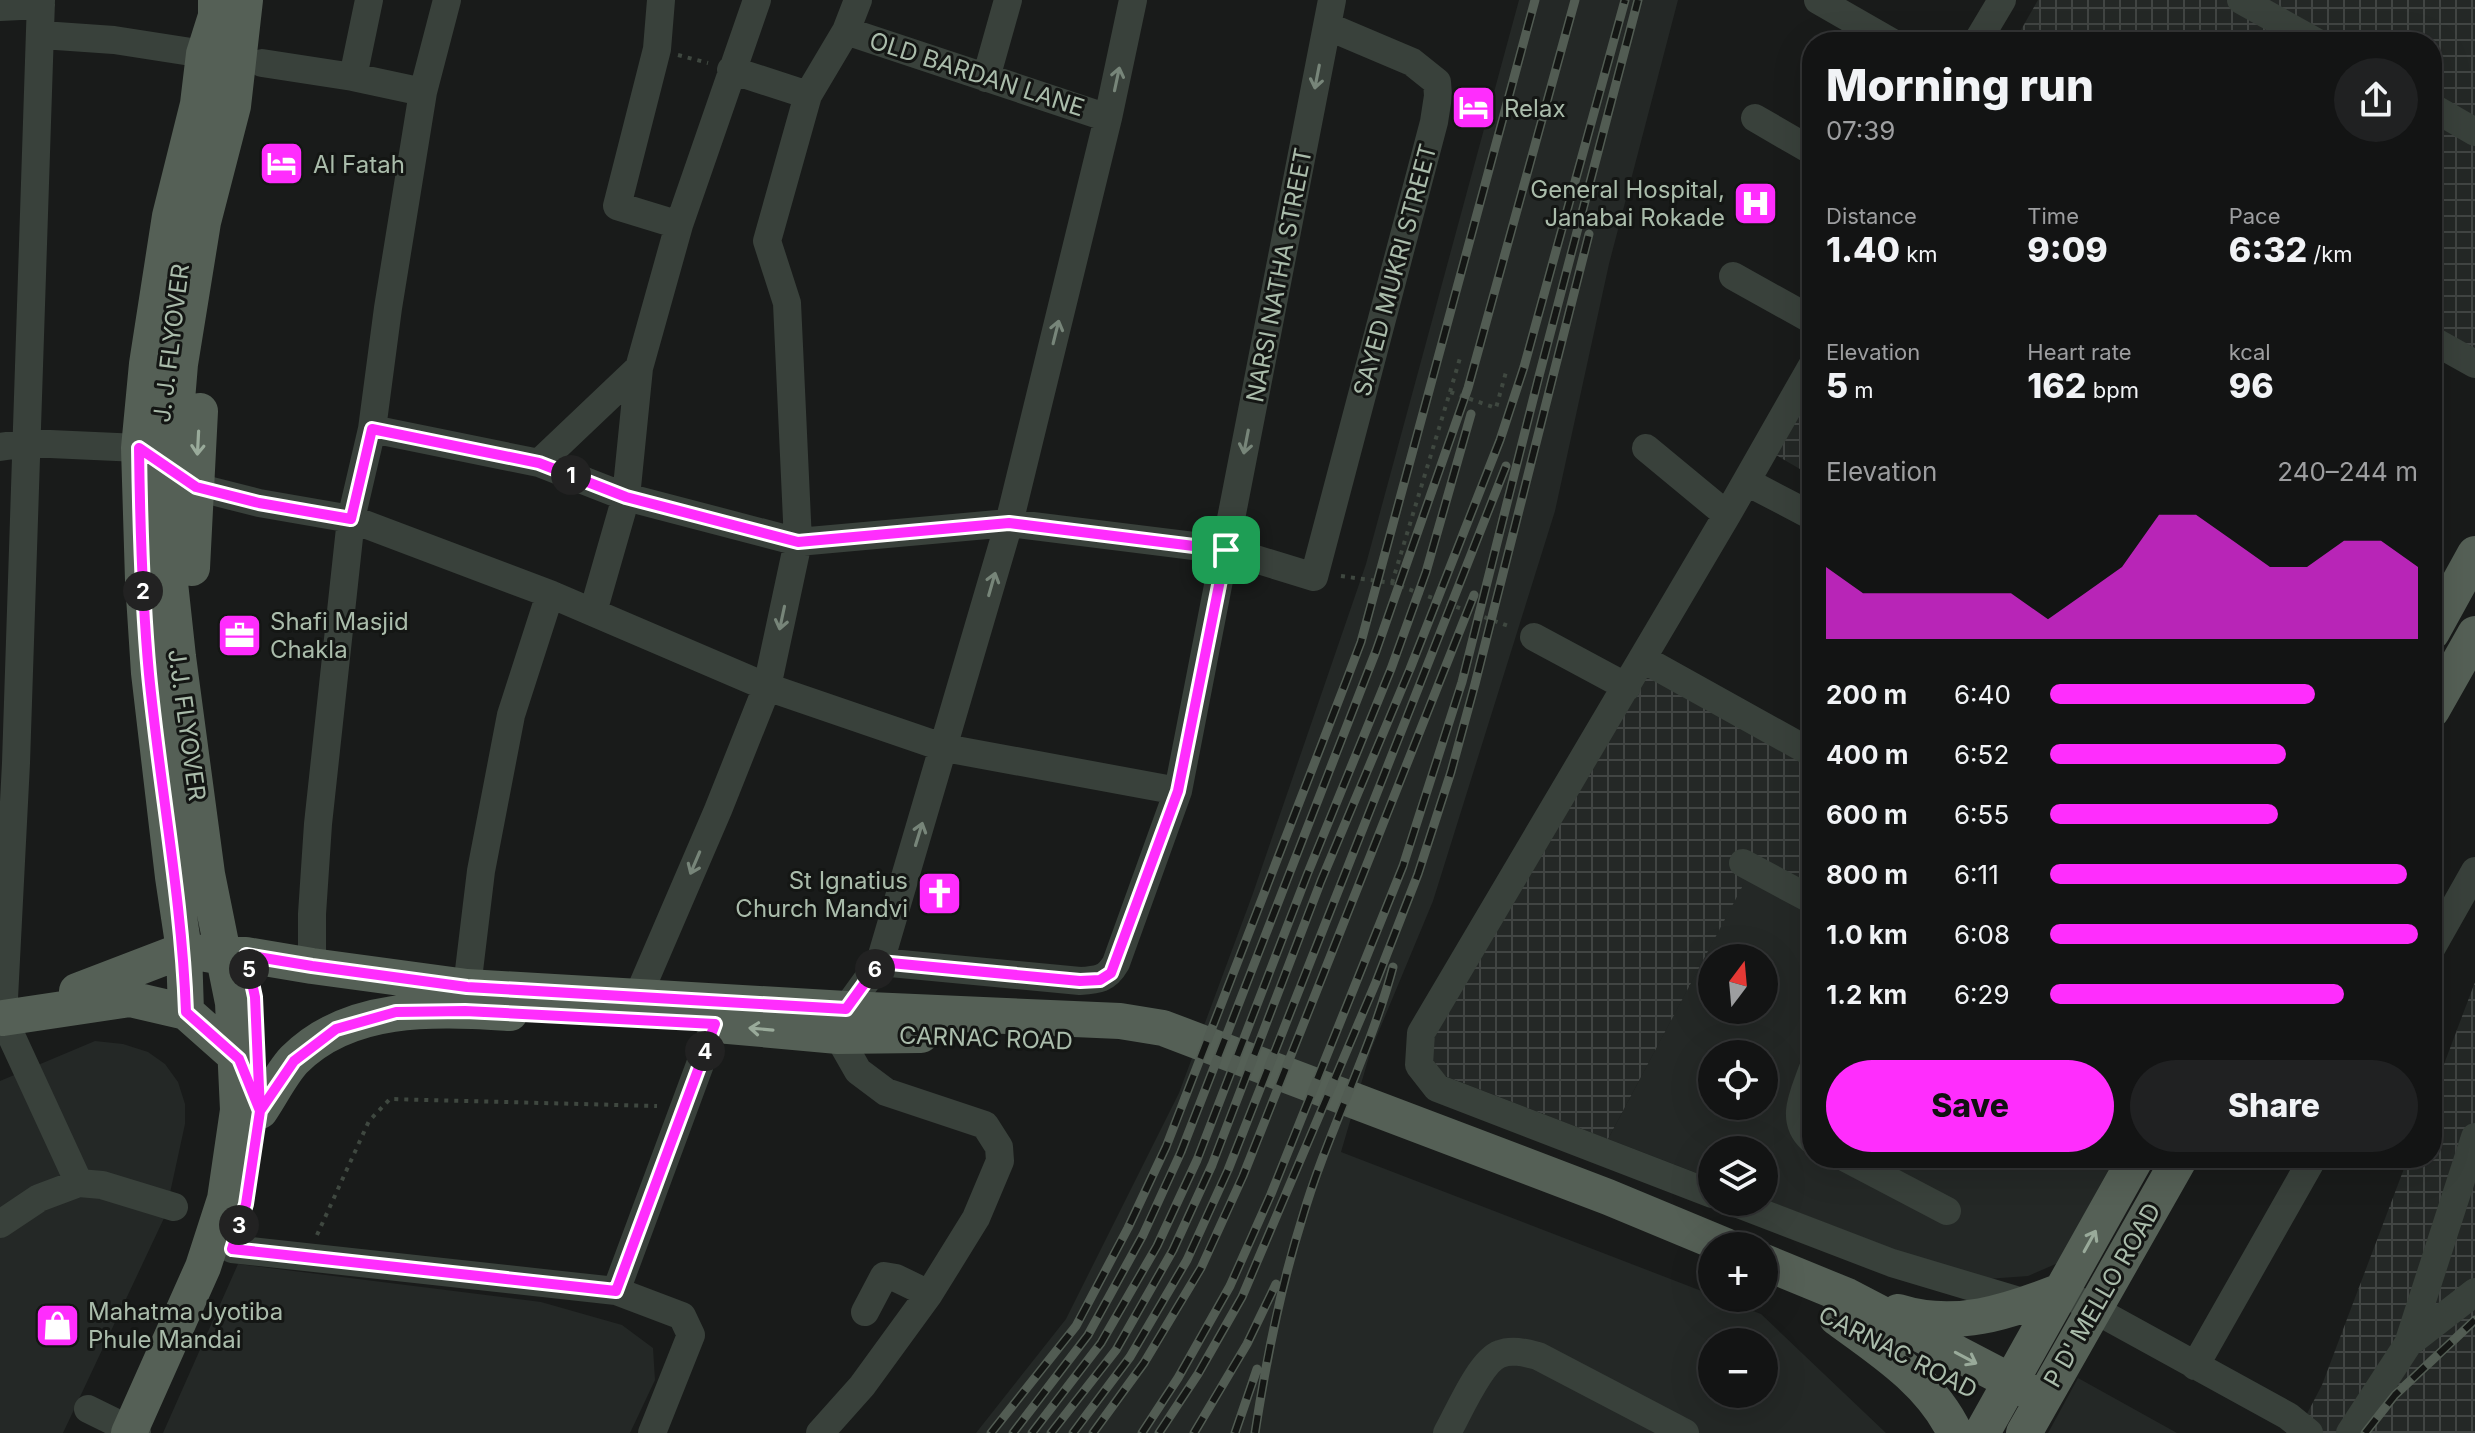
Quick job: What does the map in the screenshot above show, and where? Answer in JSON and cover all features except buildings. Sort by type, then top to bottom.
[{"type":"main road","points":[[186,1012],[184,950],[149,673],[139,448],[147,364],[170,216],[198,104],[204,54],[216,16],[216,0]]},
{"type":"main road","name":"J. J. FLYOVER","points":[[95,1421],[180,1258],[201,1193],[213,1109],[208,1006],[183,878],[158,651],[153,512],[165,367],[186,221],[217,103],[227,0]]},
{"type":"main road","name":"J.J. FLYOVER","points":[[129,1433],[203,1267],[225,1199],[238,1110],[233,1003],[207,874],[178,657],[170,583],[169,496],[180,364],[203,222],[233,106],[245,0]]},
{"type":"main road","points":[[153,1433],[232,1249],[246,1204],[260,1111],[255,997],[229,870],[192,582],[204,351],[225,227],[254,109],[262,63],[267,0]]},
{"type":"main road","points":[[2442,614],[2475,554]]},
{"type":"main road","points":[[2442,692],[2475,634]]},
{"type":"main road","points":[[2,1019],[184,950]]},
{"type":"main road","name":"CARNAC ROAD","points":[[184,950],[212,955],[246,955],[467,987],[638,996],[842,1022],[910,1034],[1118,1032],[1157,1050],[1604,1206],[1698,1256]]},
{"type":"main road","points":[[2,1019],[130,999],[186,1012],[239,1059],[260,1111]]},
{"type":"main road","name":"CARNAC ROAD","points":[[260,1111],[294,1061],[336,1029],[396,1012],[465,1011],[715,1024],[842,1022]]},
{"type":"main road","name":"P D' MELLO ROAD","points":[[1997,1406],[2045,1298],[2130,1168]]},
{"type":"main road","name":"P D' MELLO ROAD","points":[[2033,1417],[2174,1168]]},
{"type":"main road","points":[[1604,1206],[1698,1237]]},
{"type":"main road","points":[[1778,1270],[1842,1307],[1922,1386],[1946,1414],[1955,1433]]},
{"type":"main road","name":"CARNAC ROAD","points":[[1778,1290],[1842,1307],[1997,1406],[2033,1417]]},
{"type":"main road","points":[[1842,1307],[1955,1321],[1989,1316],[2045,1298]]},
{"type":"street","points":[[353,77],[369,0]]},
{"type":"street","points":[[312,966],[318,824],[351,519],[372,429],[423,92],[447,0]]},
{"type":"street","points":[[661,0],[657,49],[617,206],[679,225]]},
{"type":"street","points":[[593,612],[626,497],[639,368],[679,225],[757,0]]},
{"type":"street","points":[[638,996],[767,687],[798,542],[787,303],[767,241],[808,95],[846,31],[858,0]]},
{"type":"street","points":[[986,78],[1008,0]]},
{"type":"street","points":[[820,1433],[862,1386],[929,1294],[976,1218],[1000,1161],[999,1147],[985,1125],[886,1092],[858,1071],[842,1022],[880,962],[945,748],[1009,523],[1108,118],[1133,0]]},
{"type":"street","points":[[1818,0],[1874,32]]},
{"type":"street","points":[[1983,32],[2002,0]]},
{"type":"street","points":[[2241,0],[2298,32]]},
{"type":"street","points":[[0,7],[41,2],[42,35],[14,445],[16,763],[2,1019],[79,1183]]},
{"type":"street","name":"NARSI NATHA STREET","points":[[880,962],[1080,981],[1100,980],[1111,973],[1116,963],[1178,791],[1330,13]]},
{"type":"street","name":"SAYED MUKRI STREET","points":[[1226,550],[1314,577],[1434,122],[1437,82],[1412,62],[1330,13]]},
{"type":"street","name":"OLD BARDAN LANE","points":[[846,31],[1108,118]]},
{"type":"street","points":[[42,35],[114,40],[204,54]]},
{"type":"street","points":[[262,63],[423,92]]},
{"type":"street","points":[[731,70],[808,95]]},
{"type":"street","points":[[2442,113],[2475,132]]},
{"type":"street","points":[[1755,118],[1802,145]]},
{"type":"street","points":[[1733,276],[1802,314]]},
{"type":"street","points":[[2442,346],[2475,364]]},
{"type":"street","points":[[539,463],[639,368]]},
{"type":"street","points":[[1698,1189],[1437,1088],[1419,1065],[1421,1033],[1627,687],[1802,384]]},
{"type":"street","points":[[372,429],[539,463],[626,497],[798,542],[1009,523],[1226,550]]},
{"type":"street","points":[[14,445],[139,448],[196,487],[259,503],[351,519],[550,594],[767,687],[945,748],[1178,791]]},
{"type":"street","points":[[1646,448],[1727,515]]},
{"type":"street","points":[[1747,482],[1802,511]]},
{"type":"street","points":[[467,987],[481,871],[511,715],[550,594]]},
{"type":"street","points":[[1529,635],[1627,687]]},
{"type":"street","points":[[1643,659],[1802,747]]},
{"type":"street","points":[[1743,863],[1802,895]]},
{"type":"street","points":[[2442,929],[2475,871]]},
{"type":"street","points":[[616,1291],[715,1024]]},
{"type":"street","points":[[1802,1100],[1798,1111],[1802,1129]]},
{"type":"street","points":[[2350,1433],[2408,1344],[2475,1137]]},
{"type":"street","points":[[1865,1168],[1947,1211]]},
{"type":"street","points":[[2195,1366],[2307,1168]]},
{"type":"street","points":[[0,1224],[39,1198],[79,1183],[102,1185],[174,1207]]},
{"type":"street","points":[[1769,1216],[1892,1263],[2094,1309],[2288,1416],[2309,1433]]},
{"type":"street","points":[[232,1249],[616,1291],[682,1316],[691,1335],[652,1433]]},
{"type":"street","points":[[865,1312],[884,1276],[896,1278],[929,1294]]},
{"type":"street","points":[[2408,1344],[2475,1292]]},
{"type":"street","points":[[1447,1433],[1488,1361],[1501,1353],[1519,1352],[1538,1356],[1685,1433]]},
{"type":"street","points":[[95,1421],[137,1433]]},
{"type":"path","points":[[657,49],[731,70]]},
{"type":"path","points":[[1392,583],[1460,358]]},
{"type":"path","points":[[1450,392],[1496,408],[1506,372]]},
{"type":"path","points":[[1350,575],[1392,583],[1529,635]]},
{"type":"path","points":[[307,1258],[369,1121],[390,1099],[684,1107]]},
{"type":"shaded area","points":[[1519,0],[1678,0],[1609,264],[1555,511],[1433,901],[1371,1050],[1341,1152],[1698,1290],[1698,1312],[1761,1314],[1776,1328],[1698,1328],[1698,1408],[1778,1408],[1778,1330],[1886,1433],[976,1433],[1066,1319],[1179,1093],[1252,896],[1366,564]]},
{"type":"shaded area","points":[[2038,0],[2475,0],[2475,353],[2442,335],[2442,32],[2020,32]]},
{"type":"shaded area","points":[[1802,410],[1802,470],[1776,455]]},
{"type":"shaded area","points":[[1643,673],[1802,761],[1802,905],[1748,876],[1712,944],[1698,944],[1698,970],[1608,1139],[1445,1076],[1431,1058],[1432,1032]]},
{"type":"shaded area","points":[[1748,875],[1802,905],[1802,1168],[2110,1168],[2058,1263],[2028,1276],[1987,1279],[1941,1268],[1778,1204],[1778,1136],[1698,1136],[1698,1174],[1608,1139],[1698,969],[1698,1024],[1778,1024],[1778,944],[1711,944]]},
{"type":"shaded area","points":[[2475,982],[2475,1433],[2297,1433],[2322,1385],[2404,1168],[2442,1168],[2442,1069]]},
{"type":"shaded area","name":"Mahatma Jyotiba Phule Mandai","points":[[95,1041],[123,1044],[148,1052],[165,1064],[178,1082],[185,1104],[185,1124],[165,1216],[63,1433],[0,1433],[0,1081]]},
{"type":"shaded area","points":[[238,1264],[541,1302],[622,1325],[653,1348],[655,1380],[630,1433],[163,1433]]},
{"type":"shaded area","points":[[2078,1378],[2177,1433],[2048,1433]]},
{"type":"railway","points":[[991,1433],[1076,1326],[1128,1228],[1166,1147],[1347,679],[1361,642],[1535,0]]},
{"type":"railway","points":[[1013,1433],[1088,1335],[1143,1235],[1181,1152],[1376,651],[1468,388],[1575,0]]},
{"type":"railway","points":[[1051,1433],[1116,1350],[1173,1250],[1212,1165],[1321,881],[1410,669],[1500,440],[1524,367],[1625,0]]},
{"type":"railway","points":[[1142,1433],[1178,1378],[1230,1286],[1271,1194],[1403,866],[1462,682],[1638,0]]},
{"type":"railway","points":[[1159,1433],[1198,1374],[1242,1297],[1376,982],[1418,874],[1475,684],[1589,234]]},
{"type":"railway","points":[[1032,1433],[1101,1343],[1157,1246],[1197,1160],[1307,875],[1391,669],[1426,572],[1471,414]]},
{"type":"railway","points":[[1073,1433],[1130,1357],[1187,1260],[1228,1170],[1506,466]]},
{"type":"railway","points":[[1093,1433],[1144,1363],[1201,1268],[1243,1176],[1474,595]]},
{"type":"railway","points":[[1255,1433],[1274,1325],[1294,1245],[1312,1187],[1373,1031],[1393,967]]},
{"type":"railway","points":[[1194,1433],[1247,1344],[1276,1284]]},
{"type":"railway","points":[[2365,1433],[2395,1395],[2475,1320]]},
{"type":"railway","points":[[1235,1433],[1257,1369]]},
{"type":"place","name":"Relax","points":[[1473,108]]},
{"type":"place","name":"Al Fatah","points":[[282,164]]},
{"type":"place","name":"General Hospital, Janabai Rokade","points":[[1756,203]]},
{"type":"place","name":"Shafi Masjid Chakla","points":[[239,635]]},
{"type":"place","name":"St Ignatius Church Mandvi","points":[[939,894]]},
{"type":"place","name":"Mahatma Jyotiba Phule Mandai","points":[[57,1325]]},
{"type":"route","points":[[1226,550],[1009,523],[798,542],[626,497],[539,463],[372,429],[351,519],[259,503],[196,487],[139,448],[149,673],[184,950],[186,1012],[239,1059],[260,1111],[246,1204],[232,1249],[616,1291],[715,1024],[465,1011],[396,1012],[336,1029],[294,1061],[260,1111],[255,997],[246,955],[467,987],[846,1009],[880,962],[1080,981],[1100,980],[1111,973],[1178,791],[1226,550]]}]
